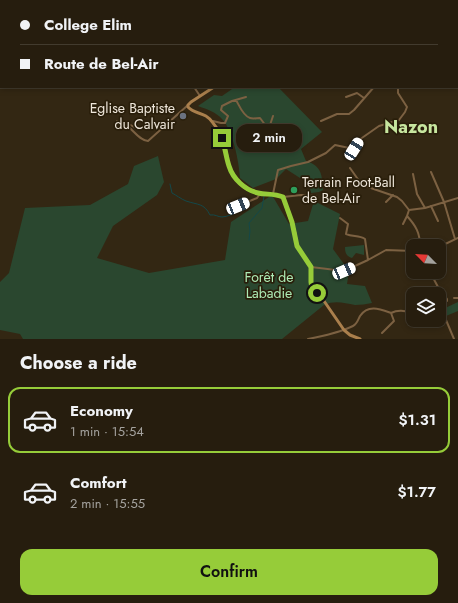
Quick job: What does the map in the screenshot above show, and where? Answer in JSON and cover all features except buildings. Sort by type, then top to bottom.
[{"type":"street","points":[[195,88],[200,97]]},
{"type":"street","points":[[126,123],[138,136],[148,142],[190,102],[213,88]]},
{"type":"street","points":[[321,121],[336,114],[349,114],[373,88]]},
{"type":"street","points":[[273,194],[278,170],[308,162],[326,153],[335,145],[354,149],[360,140],[378,126],[402,118],[407,106],[398,93],[398,88]]},
{"type":"street","points":[[346,97],[357,93],[364,98]]},
{"type":"street","points":[[212,121],[225,123],[228,116],[221,110],[221,108],[225,104],[246,97]]},
{"type":"street","points":[[236,100],[248,116],[251,118],[260,118],[266,126],[270,125],[273,116]]},
{"type":"street","points":[[188,105],[190,109],[206,115],[212,121],[222,138],[226,149],[229,166],[234,176],[246,189],[260,194],[273,194],[283,197],[301,195],[316,196]]},
{"type":"street","points":[[117,121],[126,123],[136,128],[159,124],[165,126]]},
{"type":"street","points":[[350,168],[362,185],[393,195],[402,201],[409,210]]},
{"type":"street","points":[[431,172],[444,202],[455,239]]},
{"type":"street","points":[[413,174],[418,194],[425,208]]},
{"type":"street","points":[[232,211],[236,210],[238,206],[257,198],[260,194]]},
{"type":"street","points":[[386,202],[393,195]]},
{"type":"street","points":[[283,197],[295,233],[297,246],[311,267],[312,289],[324,301],[344,330],[350,335],[360,339]]},
{"type":"street","points":[[409,210],[425,208],[458,198]]},
{"type":"street","points":[[431,206],[438,221]]},
{"type":"street","points":[[403,224],[409,210]]},
{"type":"street","points":[[407,216],[417,228],[420,239]]},
{"type":"street","points":[[340,218],[348,224],[346,234],[351,236],[359,236],[365,239],[368,260]]},
{"type":"street","points":[[446,244],[458,238]]},
{"type":"street","points":[[311,267],[344,271],[386,250],[406,251]]},
{"type":"street","points":[[308,339],[335,334],[344,330],[356,324],[363,312],[368,309],[377,308],[391,313],[394,320],[382,333]]},
{"type":"street","points":[[391,313],[396,310],[406,311]]},
{"type":"street","points":[[446,320],[454,339]]},
{"type":"green space","points":[[234,88],[279,88],[322,132],[301,149],[306,161],[318,168],[322,180],[323,190],[311,193],[311,180],[307,177],[300,178],[286,169],[276,179],[253,188],[240,178],[235,147],[226,124],[217,114],[198,106],[214,95],[222,96]]},
{"type":"green space","name":"Forêt de Labadie","points":[[158,156],[164,182],[157,195],[113,226],[97,258],[149,273],[225,260],[231,222],[272,195],[289,224],[308,221],[314,201],[340,214],[333,249],[349,271],[347,284],[365,286],[372,303],[355,305],[336,302],[328,303],[282,339],[23,339],[20,334],[0,330],[0,282],[9,273],[25,208],[90,205],[128,184],[134,166]]},
{"type":"green space","points":[[364,245],[364,255],[356,253],[352,258],[346,254],[345,247]]},
{"type":"green space","points":[[458,302],[458,311],[446,316],[446,308]]},
{"type":"waterway","points":[[170,184],[172,193],[186,201],[203,206],[210,215],[222,217],[230,215],[250,202]]},
{"type":"waterway","points":[[249,240],[249,223],[262,208],[264,196]]},
{"type":"place","name":"Eglise Baptiste du Calvair","points":[[183,116]]},
{"type":"place","name":"Terrain Foot-Ball de Bel-Air","points":[[294,190]]},
{"type":"district","name":"Nazon","points":[[411,127]]},
{"type":"route","points":[[222,138],[226,149],[229,166],[234,176],[246,189],[260,194],[276,194],[283,197],[292,222],[297,246],[311,267],[312,289],[317,293]]}]
